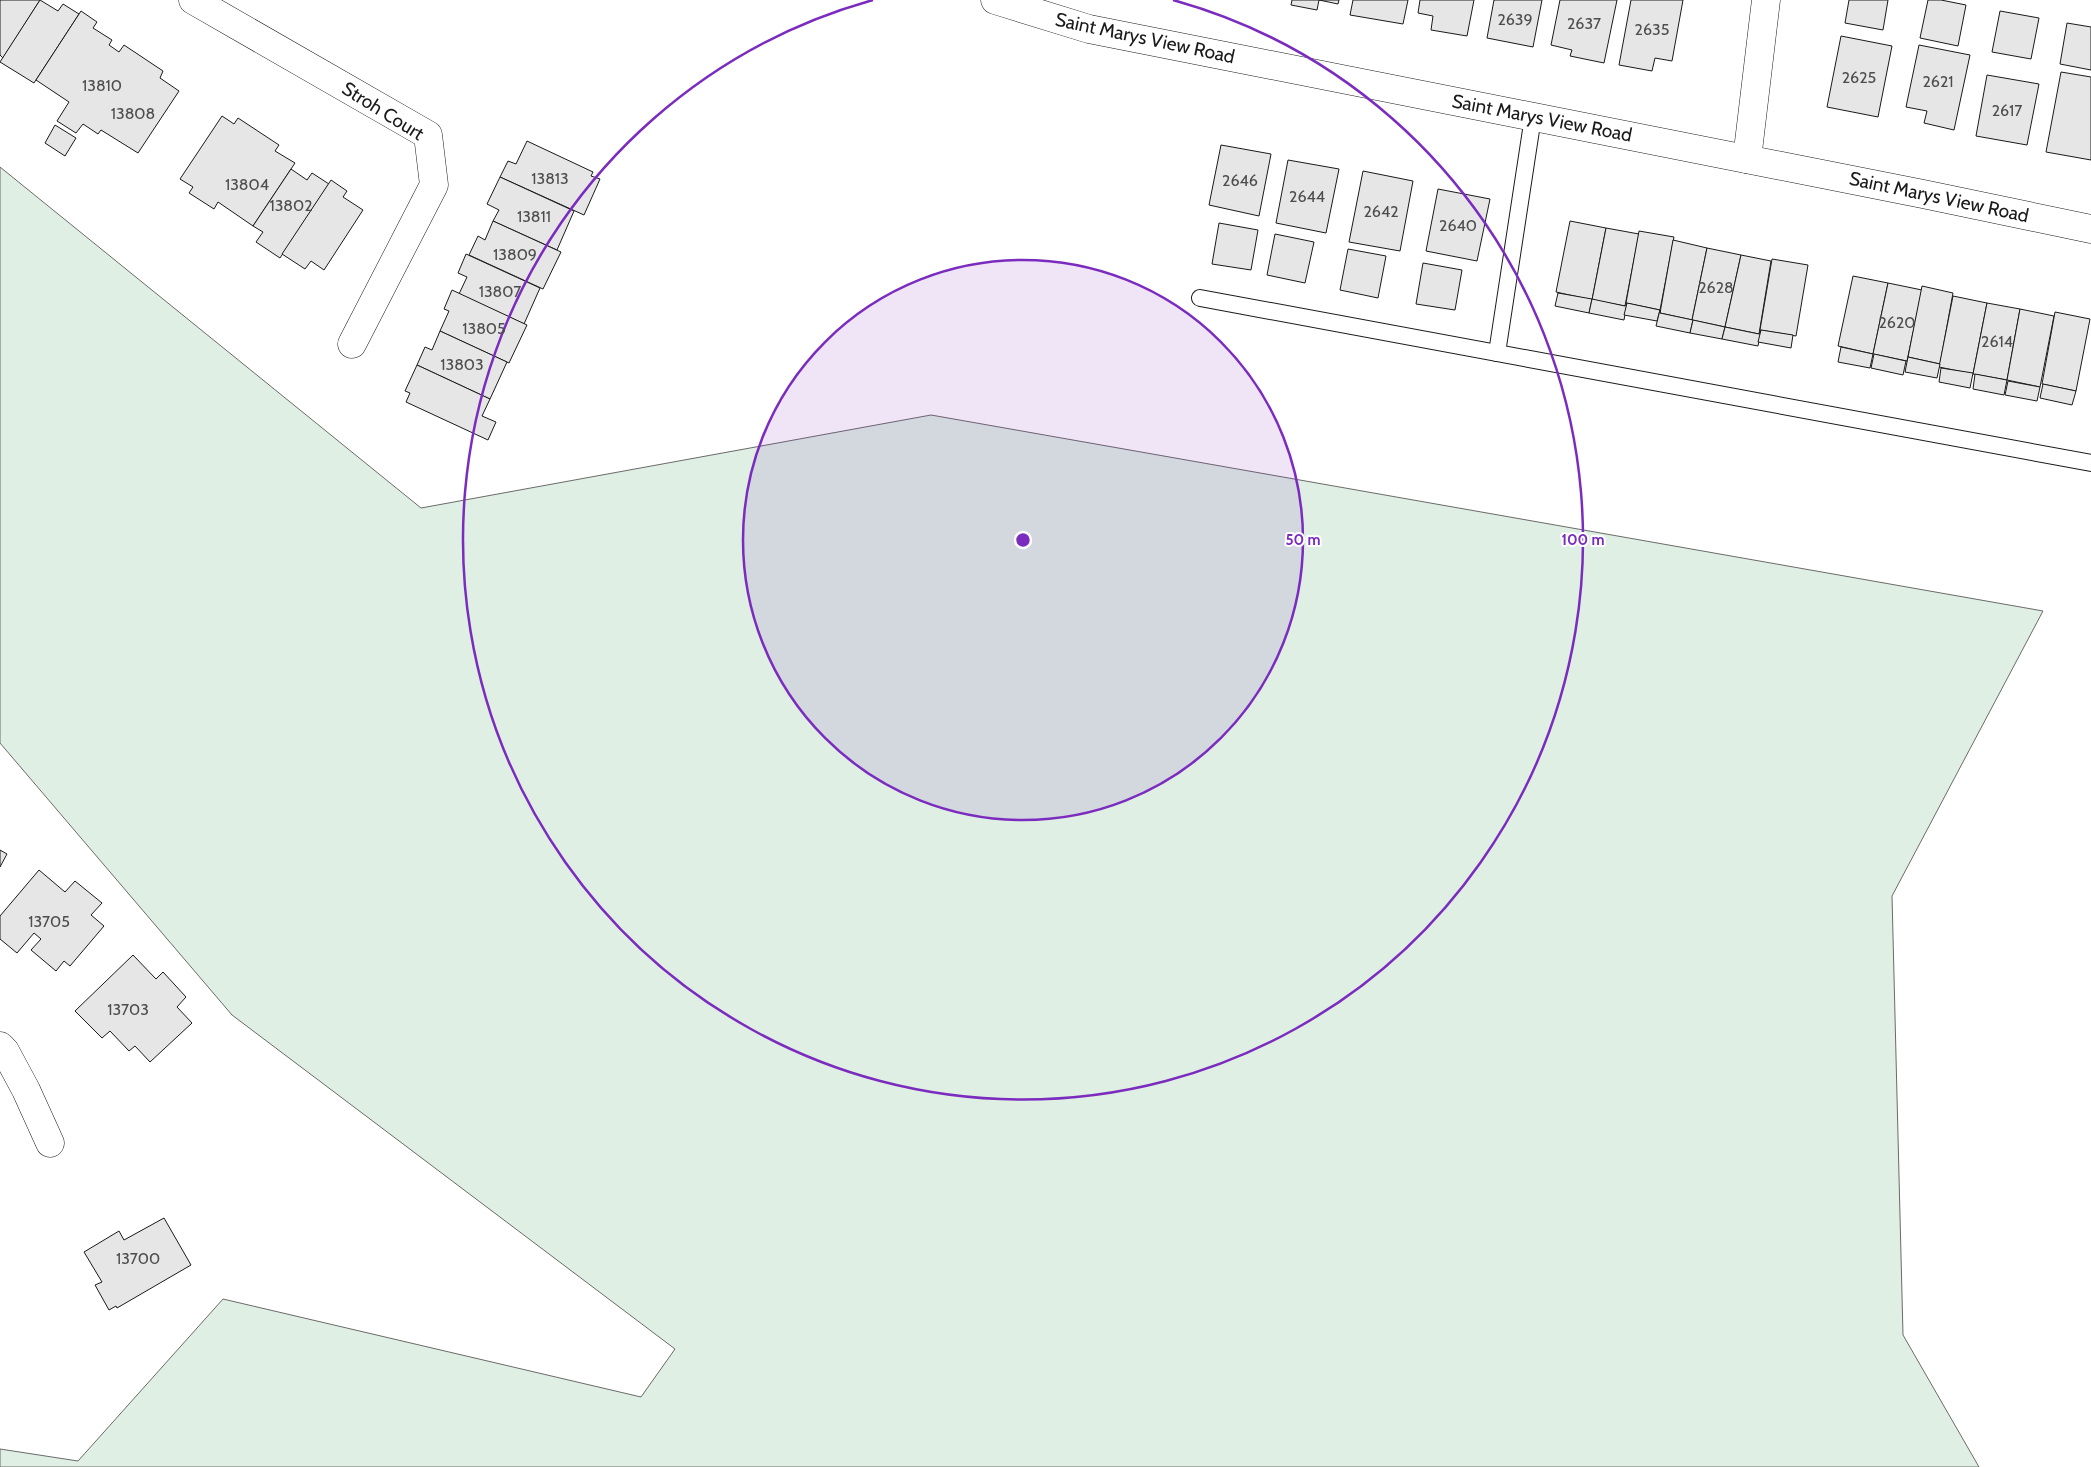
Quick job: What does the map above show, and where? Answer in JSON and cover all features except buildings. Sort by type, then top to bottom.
[{"type":"street","name":"Stroh Court","points":[[193,0],[428,135],[434,185],[352,344]]},
{"type":"street","name":"Saint Marys View Road","points":[[994,0],[1089,29],[2091,229]]},
{"type":"street","points":[[1747,159],[1766,0]]},
{"type":"street","points":[[0,1046],[5,1051],[26,1090],[50,1143]]},
{"type":"lane","points":[[1497,353],[1534,117]]},
{"type":"lane","points":[[1200,298],[2091,463]]},
{"type":"green space","points":[[0,167],[421,508],[931,415],[2043,611],[1892,896],[1903,1335],[1979,1467],[0,1467],[0,1449],[78,1461],[223,1299],[641,1397],[675,1349],[232,1015],[0,743]]}]
